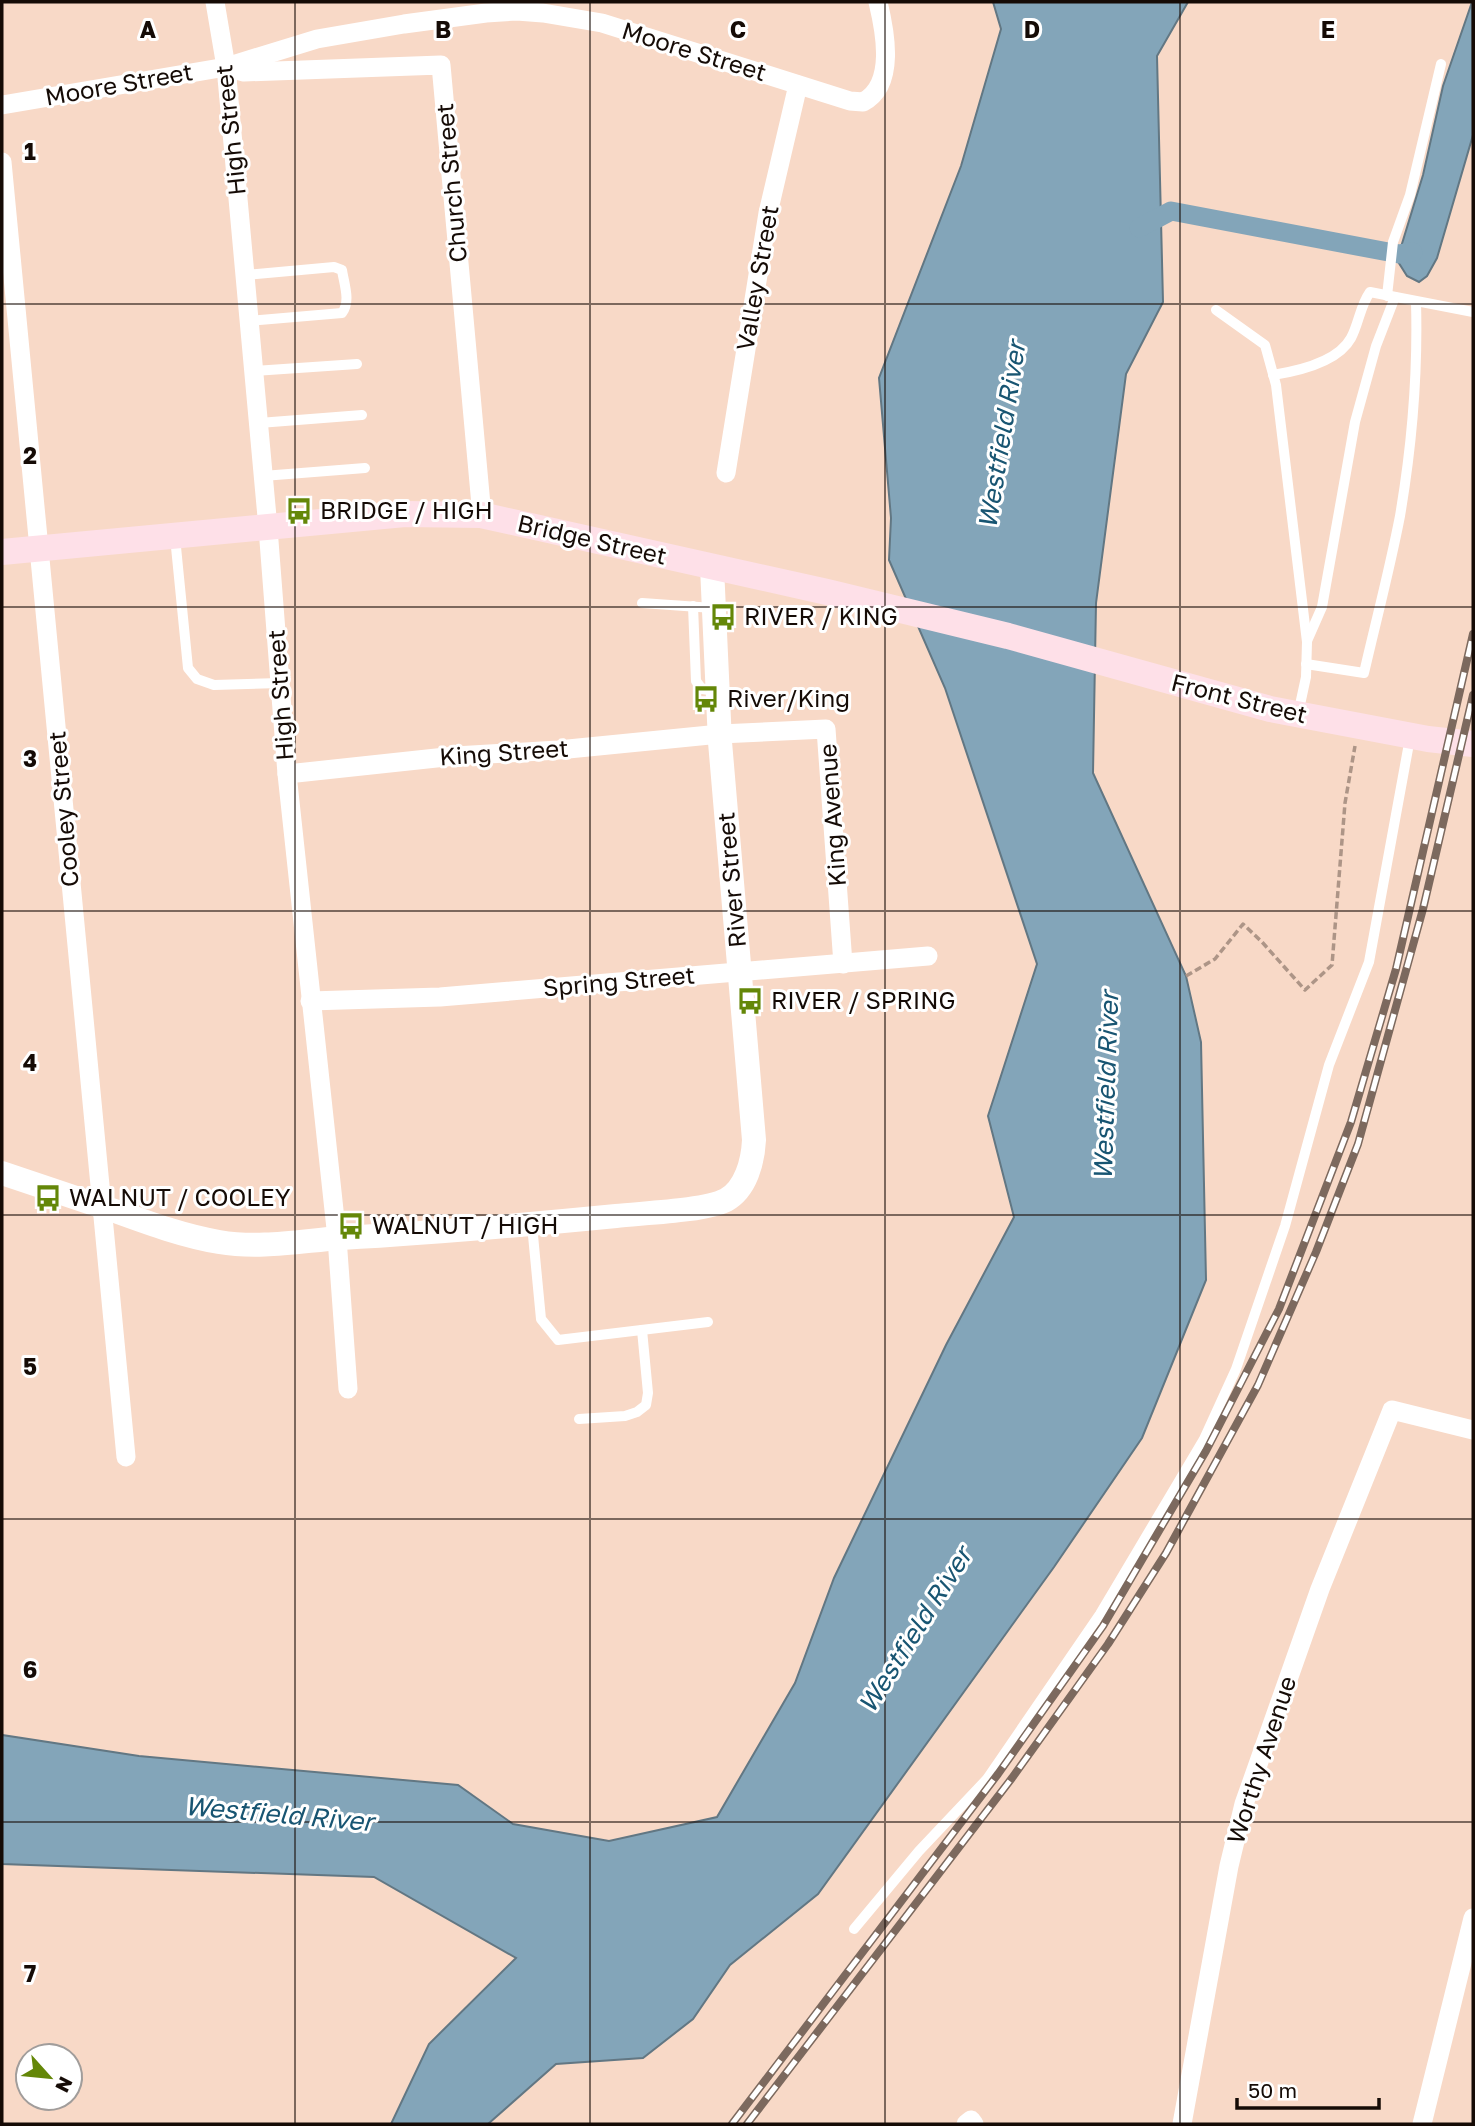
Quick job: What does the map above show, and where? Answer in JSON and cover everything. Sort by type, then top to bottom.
[{"type":"main road","name":"Bridge Street","points":[[2,552],[405,514],[482,516],[827,592],[1008,636]]},
{"type":"main road","name":"Front Street","points":[[1008,636],[1298,715],[1410,736],[1473,744]]},
{"type":"street","name":"High Street","points":[[215,2],[226,66],[259,423],[287,774],[337,1238],[348,1389]]},
{"type":"street","name":"Moore Street","points":[[2,105],[226,66],[317,39],[418,22],[517,11],[602,23],[856,102],[869,99],[879,83],[886,57],[878,2]]},
{"type":"street","name":"Church Street","points":[[226,66],[244,72],[441,65],[482,516]]},
{"type":"street","name":"Valley Street","points":[[726,473],[773,187],[798,85]]},
{"type":"street","name":"Cooley Street","points":[[2,162],[126,1457]]},
{"type":"street","name":"River Street","points":[[532,1224],[706,1206],[728,1199],[739,1189],[750,1164],[754,1140],[718,691],[703,607],[712,567]]},
{"type":"street","name":"King Avenue","points":[[720,734],[826,729],[843,964]]},
{"type":"street","name":"King Street","points":[[287,774],[720,734]]},
{"type":"street","name":"Spring Street","points":[[310,1001],[440,997],[928,956]]},
{"type":"street","points":[[2,1174],[185,1235],[222,1243],[277,1245],[532,1224]]},
{"type":"street","name":"Worthy Avenue","points":[[1182,2124],[1229,1866],[1244,1804],[1320,1589],[1392,1410],[1473,1430]]},
{"type":"street","points":[[1422,2124],[1473,1918]]},
{"type":"lane","points":[[1307,642],[1322,607],[1355,422],[1391,297],[1388,272],[1393,242],[1410,195],[1441,64]]},
{"type":"lane","points":[[245,275],[334,267],[342,270],[347,300],[342,313],[249,321]]},
{"type":"lane","points":[[1273,375],[1299,371],[1330,358],[1350,340],[1364,300],[1370,292],[1473,312]]},
{"type":"lane","points":[[1306,664],[1364,673],[1400,516],[1412,422],[1417,353],[1416,302]]},
{"type":"lane","points":[[1216,310],[1265,345],[1273,375],[1307,642],[1298,715]]},
{"type":"lane","points":[[254,371],[357,364]]},
{"type":"lane","points":[[259,423],[362,415]]},
{"type":"lane","points":[[263,476],[365,468]]},
{"type":"lane","points":[[175,536],[188,667],[197,679],[214,685],[281,683]]},
{"type":"lane","points":[[642,603],[703,607]]},
{"type":"lane","points":[[854,1929],[919,1851],[987,1779],[1100,1614],[1204,1439],[1236,1369],[1285,1226],[1329,1065],[1369,962],[1410,736]]},
{"type":"lane","points":[[532,1224],[541,1319],[558,1340],[708,1322]]},
{"type":"lane","points":[[579,1419],[625,1416],[646,1405],[648,1393],[642,1330]]},
{"type":"path","points":[[1186,976],[1215,959],[1243,924],[1305,990],[1332,965],[1345,803],[1358,727]]},
{"type":"water","name":"Westfield River","points":[[993,2],[1188,2],[1157,56],[1163,302],[1126,374],[1096,603],[1093,773],[1186,976],[1201,1042],[1206,1280],[1142,1438],[1054,1567],[818,1894],[730,1965],[693,2019],[643,2058],[556,2064],[488,2124],[391,2124],[429,2044],[516,1958],[374,1877],[2,1864],[2,1735],[139,1756],[458,1785],[513,1824],[609,1841],[717,1817],[795,1683],[834,1578],[946,1345],[1014,1217],[988,1116],[1037,964],[945,688],[889,560],[891,518],[879,378],[961,166],[1001,29]]},
{"type":"water","points":[[1472,2],[1473,135],[1437,258],[1427,276],[1419,282],[1407,276],[1397,260],[1423,175],[1443,86]]},
{"type":"waterway","points":[[1139,228],[1171,211],[1399,254],[1413,252]]},
{"type":"railway","points":[[732,2124],[998,1774],[1103,1626],[1206,1451],[1279,1309],[1351,1122],[1396,969],[1473,634]]},
{"type":"railway","points":[[747,2124],[1012,1778],[1108,1644],[1166,1553],[1258,1385],[1316,1252],[1358,1144],[1423,909],[1473,695]]},
{"type":"place","name":"BRIDGE / HIGH","points":[[299,511]]},
{"type":"place","name":"RIVER / KING","points":[[723,617]]},
{"type":"place","name":"River/King","points":[[706,699]]},
{"type":"place","name":"RIVER / SPRING","points":[[750,1001]]},
{"type":"place","name":"WALNUT / COOLEY","points":[[48,1198]]},
{"type":"place","name":"WALNUT / HIGH","points":[[351,1226]]}]
